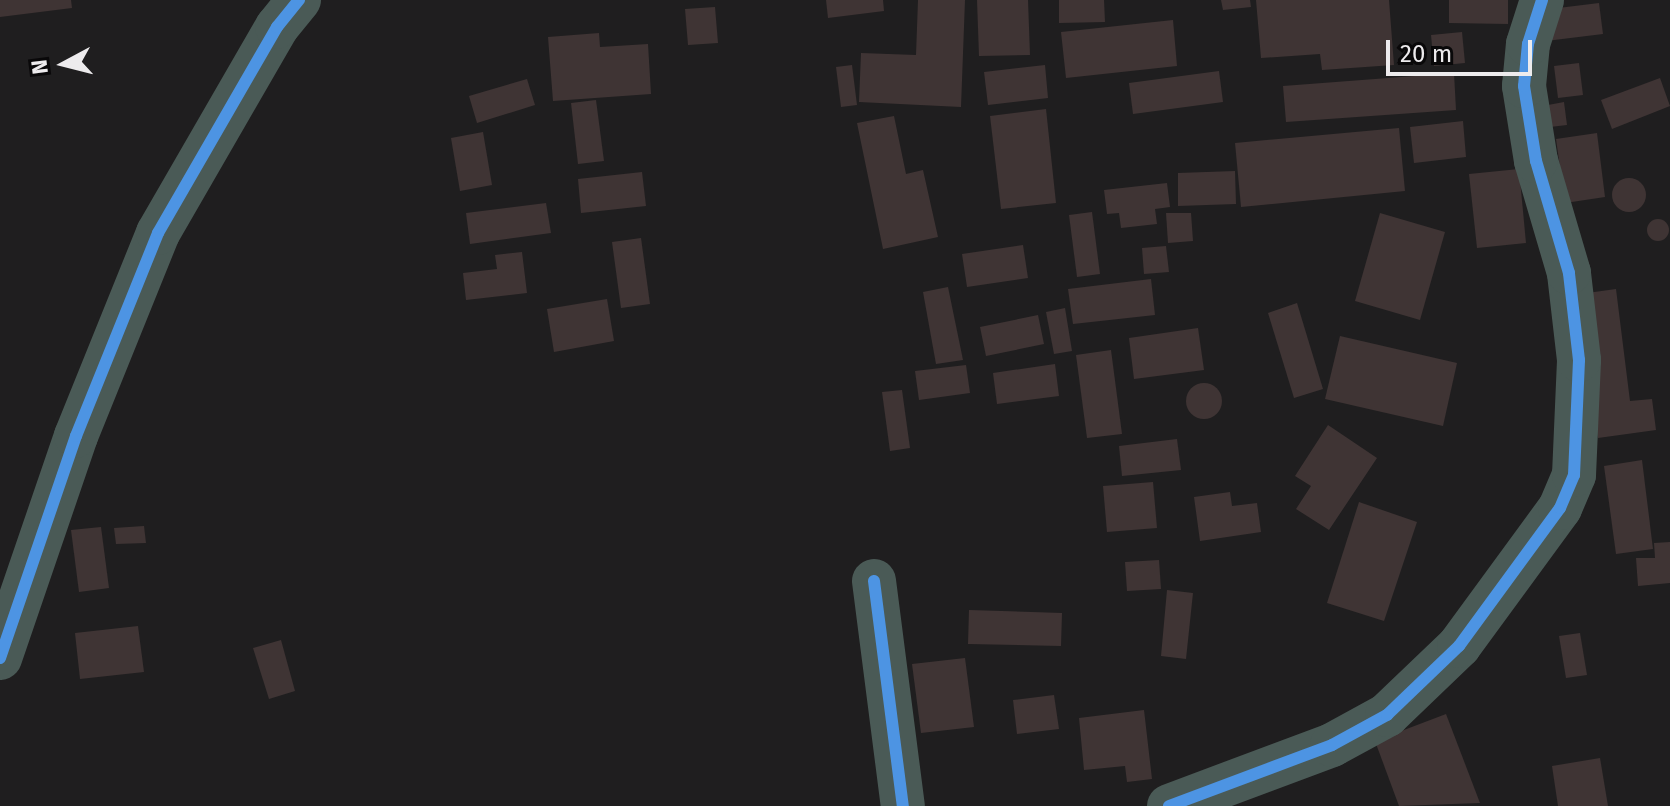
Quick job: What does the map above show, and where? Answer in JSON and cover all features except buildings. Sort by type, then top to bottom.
[{"type":"street","points":[[0,658],[76,436],[158,233],[277,27],[299,0]]},
{"type":"street","points":[[1169,806],[1255,791],[1387,715],[1459,646],[1560,508],[1574,475],[1579,360],[1569,273],[1536,161],[1524,86],[1528,44],[1542,0]]},
{"type":"street","points":[[874,581],[903,806]]},
{"type":"cycle path","points":[[0,658],[76,436],[158,233],[277,27],[299,0]]},
{"type":"cycle path","points":[[1169,806],[1332,745],[1387,715],[1459,646],[1560,508],[1574,475],[1579,360],[1569,273],[1536,161],[1524,86],[1528,44],[1542,0]]},
{"type":"cycle path","points":[[874,581],[903,806]]}]
